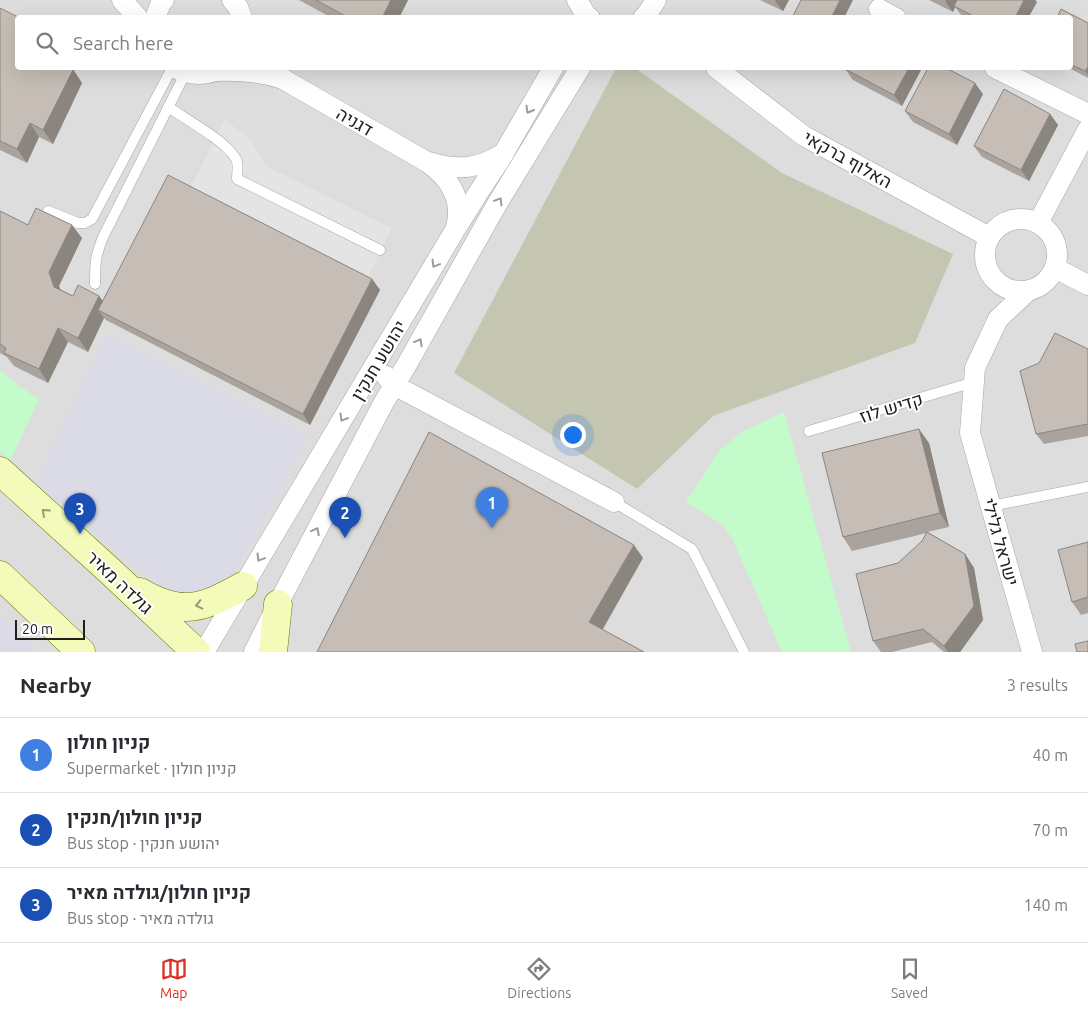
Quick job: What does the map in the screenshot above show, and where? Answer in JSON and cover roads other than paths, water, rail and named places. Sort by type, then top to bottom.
[{"type":"main road","name":"גולדה מאיר","points":[[0,471],[196,652]]},
{"type":"main road","points":[[111,572],[157,602],[189,608],[219,600],[243,586]]},
{"type":"main road","points":[[0,575],[80,651]]},
{"type":"main road","points":[[273,652],[278,604]]},
{"type":"street","points":[[122,0],[135,15]]},
{"type":"street","points":[[156,15],[164,0]]},
{"type":"street","name":"דגניה","points":[[182,70],[200,74],[214,70]]},
{"type":"street","name":"דגניה","points":[[232,70],[277,74],[427,162],[449,182],[456,197],[458,221],[455,230]]},
{"type":"street","name":"יהושע חנקין","points":[[204,652],[455,230],[504,153],[552,70]]},
{"type":"street","name":"יהושע חנקין","points":[[254,652],[394,384],[497,204],[579,70]]},
{"type":"street","name":"האלוף ברקאי","points":[[719,70],[804,136],[989,238]]},
{"type":"street","points":[[999,70],[1088,114]]},
{"type":"street","points":[[1038,223],[1088,129]]},
{"type":"street","name":"דגניה","points":[[427,162],[460,168],[492,161],[504,153]]},
{"type":"street","points":[[990,274],[1004,287],[1016,291],[1029,290],[1040,286],[1050,277],[1055,268],[1058,256],[1056,243],[1049,232],[1038,223],[1026,219],[1013,219],[1001,224],[989,238],[985,249],[985,262],[990,274],[998,319]]},
{"type":"street","points":[[1055,268],[1088,285]]},
{"type":"street","points":[[974,382],[975,368],[998,319],[1029,290]]},
{"type":"street","points":[[382,354],[380,370],[394,384],[614,502]]},
{"type":"street","points":[[406,366],[408,381],[415,396]]},
{"type":"street","name":"ישראל גלילי","points":[[974,382],[970,433],[1032,652]]},
{"type":"street","points":[[384,402],[400,396],[415,396]]},
{"type":"lane","points":[[48,211],[78,223],[85,223],[92,219],[177,70]]},
{"type":"lane","points":[[95,284],[94,265],[96,254],[168,107],[178,70]]},
{"type":"lane","points":[[168,107],[219,140],[229,150],[238,161],[237,179],[380,250]]},
{"type":"lane","name":"קדיש לוז","points":[[809,431],[974,382]]},
{"type":"lane","points":[[991,506],[1088,487]]},
{"type":"lane","points":[[614,502],[692,549],[744,652]]},
{"type":"place","name":"קניון חולון","points":[[492,528]]},
{"type":"place","name":"קניון חולון/גולדה מאיר","points":[[80,534]]},
{"type":"place","name":"קניון חולון/חנקין","points":[[345,538]]}]
